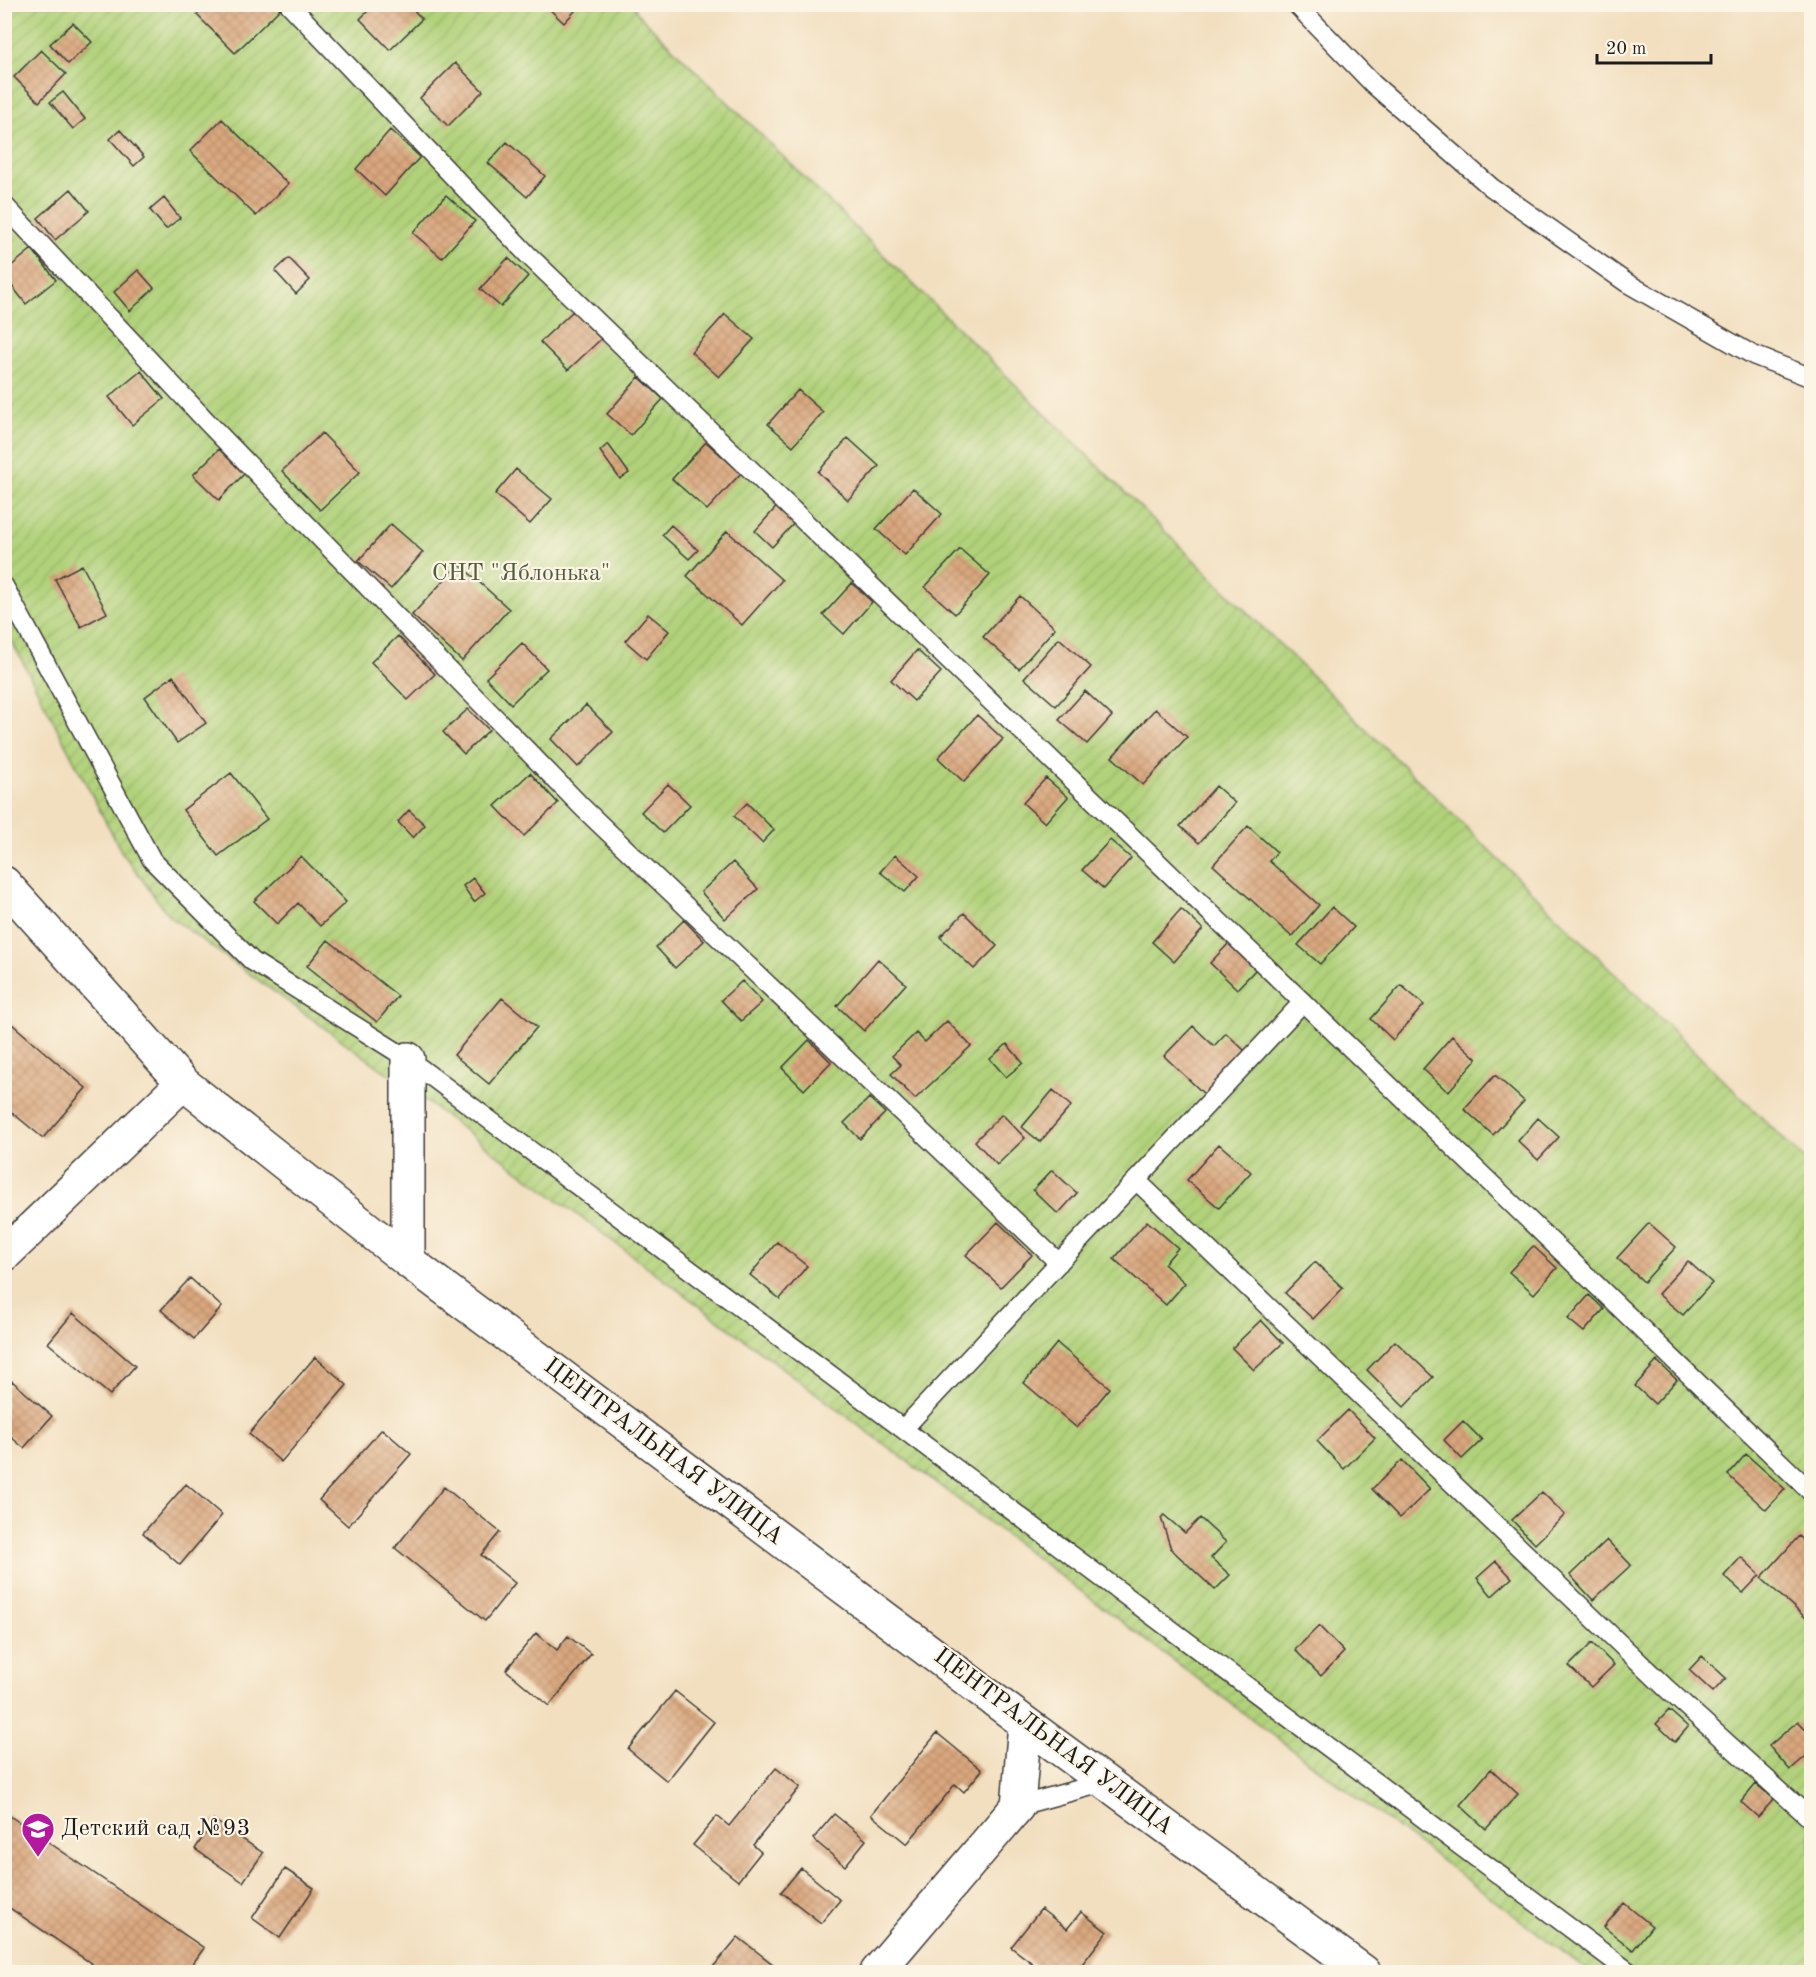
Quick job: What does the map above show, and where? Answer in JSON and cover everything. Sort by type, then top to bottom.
[{"type":"street","name":"ЦЕНТРАЛЬНАЯ УЛИЦА","points":[[4,883],[183,1083],[408,1261],[1025,1723],[1364,1972]]},
{"type":"street","points":[[408,1059],[408,1261]]},
{"type":"street","points":[[4,1255],[183,1083]]},
{"type":"street","points":[[877,1972],[1018,1806],[1025,1723]]},
{"type":"lane","points":[[289,4],[527,254],[1812,1492]]},
{"type":"lane","points":[[1296,4],[1373,84],[1491,187],[1627,283],[1753,355],[1812,378]]},
{"type":"lane","points":[[4,205],[210,425],[583,808],[1059,1263]]},
{"type":"lane","points":[[4,586],[152,860],[252,962],[408,1059],[1629,1972]]},
{"type":"lane","points":[[904,1428],[1303,1002]]},
{"type":"lane","points":[[1136,1180],[1666,1688],[1812,1820]]},
{"type":"lane","points":[[1018,1806],[1106,1782]]},
{"type":"green space","name":"СНТ \"Яблонька\"","points":[[5,5],[634,5],[637,13],[1811,1166],[1811,1972],[1590,1972],[408,1088],[169,916],[121,851],[5,628]]},
{"type":"building","points":[[208,4],[275,4],[280,9],[235,53],[197,15]]},
{"type":"building","points":[[375,4],[408,4],[422,19],[390,50],[360,19]]},
{"type":"building","points":[[544,4],[568,4],[575,11],[564,23]]},
{"type":"building","points":[[73,23],[92,42],[68,64],[50,44]]},
{"type":"building","points":[[41,50],[66,74],[39,102],[14,77]]},
{"type":"building","points":[[455,63],[483,91],[448,126],[420,98]]},
{"type":"building","points":[[63,92],[85,119],[73,129],[50,102]]},
{"type":"building","points":[[222,119],[288,184],[256,216],[190,151]]},
{"type":"building","points":[[120,130],[144,157],[134,166],[110,139]]},
{"type":"building","points":[[390,130],[420,157],[385,196],[356,169]]},
{"type":"building","points":[[507,142],[545,176],[527,197],[488,163]]},
{"type":"building","points":[[71,189],[89,211],[55,240],[38,218]]},
{"type":"building","points":[[446,195],[475,221],[442,258],[413,233]]},
{"type":"building","points":[[164,198],[180,218],[166,229],[150,210]]},
{"type":"building","points":[[32,249],[56,280],[26,304],[5,277],[5,271]]},
{"type":"building","points":[[289,258],[310,280],[296,294],[275,271]]},
{"type":"building","points":[[508,258],[528,276],[501,307],[480,289]]},
{"type":"building","points":[[138,270],[154,288],[130,311],[114,292]]},
{"type":"building","points":[[573,311],[601,339],[568,370],[540,342]]},
{"type":"building","points":[[725,314],[754,339],[719,377],[691,352]]},
{"type":"building","points":[[141,371],[164,399],[132,425],[109,397]]},
{"type":"building","points":[[639,377],[663,399],[631,435],[607,414]]},
{"type":"building","points":[[798,390],[823,412],[793,446],[768,424]]},
{"type":"building","points":[[322,433],[360,472],[320,510],[282,471]]},
{"type":"building","points":[[848,438],[879,466],[848,500],[818,472]]},
{"type":"building","points":[[706,442],[741,473],[707,510],[672,479]]},
{"type":"building","points":[[608,444],[629,473],[620,479],[600,451]]},
{"type":"building","points":[[219,449],[244,474],[219,500],[193,475]]},
{"type":"building","points":[[516,469],[552,499],[530,524],[495,494]]},
{"type":"building","points":[[913,488],[942,514],[905,555],[876,529]]},
{"type":"building","points":[[780,503],[798,519],[772,547],[755,531]]},
{"type":"building","points":[[391,524],[423,552],[391,589],[358,561]]},
{"type":"building","points":[[671,525],[698,550],[689,559],[662,535]]},
{"type":"building","points":[[727,531],[782,580],[742,625],[687,576]]},
{"type":"building","points":[[960,549],[990,575],[955,614],[925,587]]},
{"type":"building","points":[[459,564],[509,609],[462,661],[412,615]]},
{"type":"building","points":[[82,565],[107,613],[81,627],[55,579]]},
{"type":"building","points":[[852,583],[872,602],[844,634],[823,615]]},
{"type":"building","points":[[1020,596],[1055,628],[1019,669],[983,637]]},
{"type":"building","points":[[648,614],[669,631],[646,659],[625,641]]},
{"type":"building","points":[[398,636],[435,674],[408,700],[371,662]]},
{"type":"building","points":[[1059,638],[1091,667],[1056,706],[1024,678]]},
{"type":"building","points":[[522,643],[547,669],[511,704],[486,678]]},
{"type":"building","points":[[917,650],[941,672],[914,701],[891,680]]},
{"type":"building","points":[[173,676],[206,723],[177,743],[145,697]]},
{"type":"building","points":[[1085,691],[1112,716],[1087,744],[1059,720]]},
{"type":"building","points":[[586,705],[613,732],[578,767],[551,739]]},
{"type":"building","points":[[468,709],[489,730],[464,754],[443,732]]},
{"type":"building","points":[[1155,709],[1187,737],[1143,785],[1112,757]]},
{"type":"building","points":[[977,715],[1003,739],[964,782],[938,758]]},
{"type":"building","points":[[231,773],[267,819],[218,856],[183,810]]},
{"type":"building","points":[[530,773],[558,803],[524,836],[495,806]]},
{"type":"building","points":[[1046,778],[1068,797],[1045,823],[1023,803]]},
{"type":"building","points":[[668,784],[690,805],[663,833],[641,812]]},
{"type":"building","points":[[1216,786],[1235,803],[1199,843],[1180,826]]},
{"type":"building","points":[[747,803],[774,830],[762,843],[734,816]]},
{"type":"building","points":[[409,810],[425,825],[413,838],[398,822]]},
{"type":"building","points":[[1248,826],[1277,852],[1269,861],[1319,905],[1292,937],[1213,865]]},
{"type":"building","points":[[1110,840],[1131,858],[1104,889],[1082,870]]},
{"type":"building","points":[[895,855],[919,876],[905,892],[880,872]]},
{"type":"building","points":[[301,856],[346,902],[320,926],[298,903],[277,924],[254,901]]},
{"type":"building","points":[[733,862],[758,889],[725,919],[701,892]]},
{"type":"building","points":[[473,878],[485,893],[474,902],[463,886]]},
{"type":"building","points":[[1332,907],[1354,927],[1320,964],[1298,945]]},
{"type":"building","points":[[1181,909],[1203,929],[1174,962],[1152,942]]},
{"type":"building","points":[[964,913],[997,946],[974,969],[940,937]]},
{"type":"building","points":[[684,920],[704,941],[675,968],[656,947]]},
{"type":"building","points":[[328,940],[398,996],[377,1022],[307,966]]},
{"type":"building","points":[[1231,941],[1258,967],[1237,989],[1210,963]]},
{"type":"building","points":[[878,959],[906,984],[864,1031],[837,1006]]},
{"type":"building","points":[[742,981],[762,1002],[741,1021],[721,1000]]},
{"type":"building","points":[[1401,985],[1424,1005],[1393,1040],[1371,1019]]},
{"type":"building","points":[[502,998],[537,1027],[489,1084],[454,1055]]},
{"type":"building","points":[[947,1021],[971,1046],[915,1099],[891,1074],[901,1065],[892,1056],[916,1033],[925,1042]]},
{"type":"building","points":[[12,1024],[86,1088],[43,1138],[4,1106],[4,1033]]},
{"type":"building","points":[[1193,1026],[1214,1046],[1226,1033],[1245,1051],[1204,1094],[1164,1056]]},
{"type":"building","points":[[1452,1036],[1477,1059],[1448,1092],[1423,1069]]},
{"type":"building","points":[[809,1040],[831,1062],[804,1090],[782,1068]]},
{"type":"building","points":[[1007,1044],[1023,1063],[1006,1077],[990,1059]]},
{"type":"building","points":[[1495,1075],[1524,1101],[1493,1135],[1464,1109]]},
{"type":"building","points":[[1053,1090],[1071,1106],[1040,1142],[1022,1127]]},
{"type":"building","points":[[869,1098],[885,1113],[860,1139],[844,1123]]},
{"type":"building","points":[[1002,1114],[1025,1138],[997,1165],[975,1141]]},
{"type":"building","points":[[1538,1118],[1559,1137],[1538,1160],[1518,1141]]},
{"type":"building","points":[[1219,1144],[1251,1172],[1219,1208],[1187,1180]]},
{"type":"building","points":[[1052,1170],[1077,1193],[1058,1214],[1033,1190]]},
{"type":"building","points":[[1147,1221],[1178,1248],[1164,1264],[1185,1283],[1166,1305],[1114,1259]]},
{"type":"building","points":[[998,1222],[1032,1255],[1001,1287],[966,1255]]},
{"type":"building","points":[[1649,1223],[1676,1247],[1644,1282],[1617,1258]]},
{"type":"building","points":[[777,1242],[807,1266],[780,1299],[750,1275]]},
{"type":"building","points":[[1533,1246],[1557,1268],[1534,1294],[1509,1272]]},
{"type":"building","points":[[1688,1261],[1712,1283],[1683,1315],[1658,1294]]},
{"type":"building","points":[[1315,1262],[1343,1288],[1313,1319],[1285,1293]]},
{"type":"building","points":[[190,1278],[222,1307],[194,1339],[161,1310]]},
{"type":"building","points":[[1589,1295],[1604,1309],[1584,1332],[1568,1319]]},
{"type":"building","points":[[73,1313],[135,1366],[110,1395],[48,1343]]},
{"type":"building","points":[[1261,1320],[1283,1343],[1254,1370],[1232,1348]]},
{"type":"building","points":[[1395,1341],[1433,1377],[1404,1407],[1367,1370]]},
{"type":"building","points":[[1057,1343],[1110,1388],[1077,1428],[1024,1383]]},
{"type":"building","points":[[315,1357],[347,1385],[281,1462],[249,1434]]},
{"type":"building","points":[[1657,1361],[1677,1380],[1655,1404],[1635,1386]]},
{"type":"building","points":[[12,1381],[52,1416],[24,1448],[5,1432],[5,1389]]},
{"type":"building","points":[[1348,1410],[1375,1438],[1344,1469],[1317,1441]]},
{"type":"building","points":[[1463,1421],[1482,1440],[1462,1459],[1444,1440]]},
{"type":"building","points":[[382,1429],[411,1454],[348,1526],[319,1500]]},
{"type":"building","points":[[1746,1454],[1785,1489],[1766,1510],[1728,1475]]},
{"type":"building","points":[[1402,1460],[1430,1489],[1400,1518],[1372,1489]]},
{"type":"building","points":[[186,1484],[222,1515],[180,1565],[143,1533]]},
{"type":"building","points":[[444,1487],[500,1532],[481,1555],[515,1583],[485,1621],[395,1548]]},
{"type":"building","points":[[1542,1492],[1565,1515],[1535,1544],[1512,1520]]},
{"type":"building","points":[[1164,1515],[1185,1533],[1200,1518],[1226,1542],[1211,1558],[1230,1575],[1215,1590],[1171,1549],[1161,1518]]},
{"type":"building","points":[[1799,1536],[1812,1548],[1812,1612],[1806,1618],[1761,1578]]},
{"type":"building","points":[[1607,1540],[1631,1565],[1593,1600],[1570,1575]]},
{"type":"building","points":[[1741,1557],[1760,1575],[1743,1593],[1724,1576]]},
{"type":"building","points":[[1496,1561],[1512,1578],[1492,1596],[1477,1578]]},
{"type":"building","points":[[1319,1626],[1344,1652],[1321,1676],[1295,1650]]},
{"type":"building","points":[[536,1633],[557,1650],[568,1636],[591,1654],[549,1706],[506,1670]]},
{"type":"building","points":[[1592,1643],[1614,1665],[1591,1687],[1569,1666]]},
{"type":"building","points":[[1702,1656],[1726,1678],[1713,1692],[1689,1670]]},
{"type":"building","points":[[675,1691],[714,1722],[667,1781],[628,1749]]},
{"type":"building","points":[[1669,1710],[1688,1727],[1675,1742],[1656,1724]]},
{"type":"building","points":[[1798,1721],[1812,1736],[1812,1751],[1790,1770],[1769,1746]]},
{"type":"building","points":[[937,1733],[982,1770],[964,1792],[955,1784],[907,1844],[871,1815]]},
{"type":"building","points":[[776,1768],[800,1787],[753,1845],[761,1852],[738,1881],[693,1845],[717,1816],[729,1826]]},
{"type":"building","points":[[1491,1769],[1518,1794],[1486,1829],[1460,1805]]},
{"type":"building","points":[[1756,1784],[1774,1799],[1758,1817],[1741,1802]]},
{"type":"building","name":"Детский сад №93","points":[[4,1812],[204,1948],[187,1972],[104,1972],[4,1904]]},
{"type":"building","points":[[834,1814],[866,1840],[845,1866],[813,1839]]},
{"type":"building","points":[[214,1820],[263,1853],[243,1882],[195,1849]]},
{"type":"building","points":[[801,1868],[840,1900],[821,1923],[781,1892]]},
{"type":"building","points":[[285,1869],[314,1888],[280,1938],[252,1918]]},
{"type":"building","points":[[1624,1903],[1652,1926],[1633,1950],[1604,1927]]},
{"type":"building","points":[[1041,1909],[1067,1929],[1081,1912],[1107,1932],[1076,1972],[1044,1972],[1011,1947]]},
{"type":"building","points":[[738,1937],[783,1972],[709,1972]]},
{"type":"place","name":"Детский сад №93","points":[[38,1858]]}]
